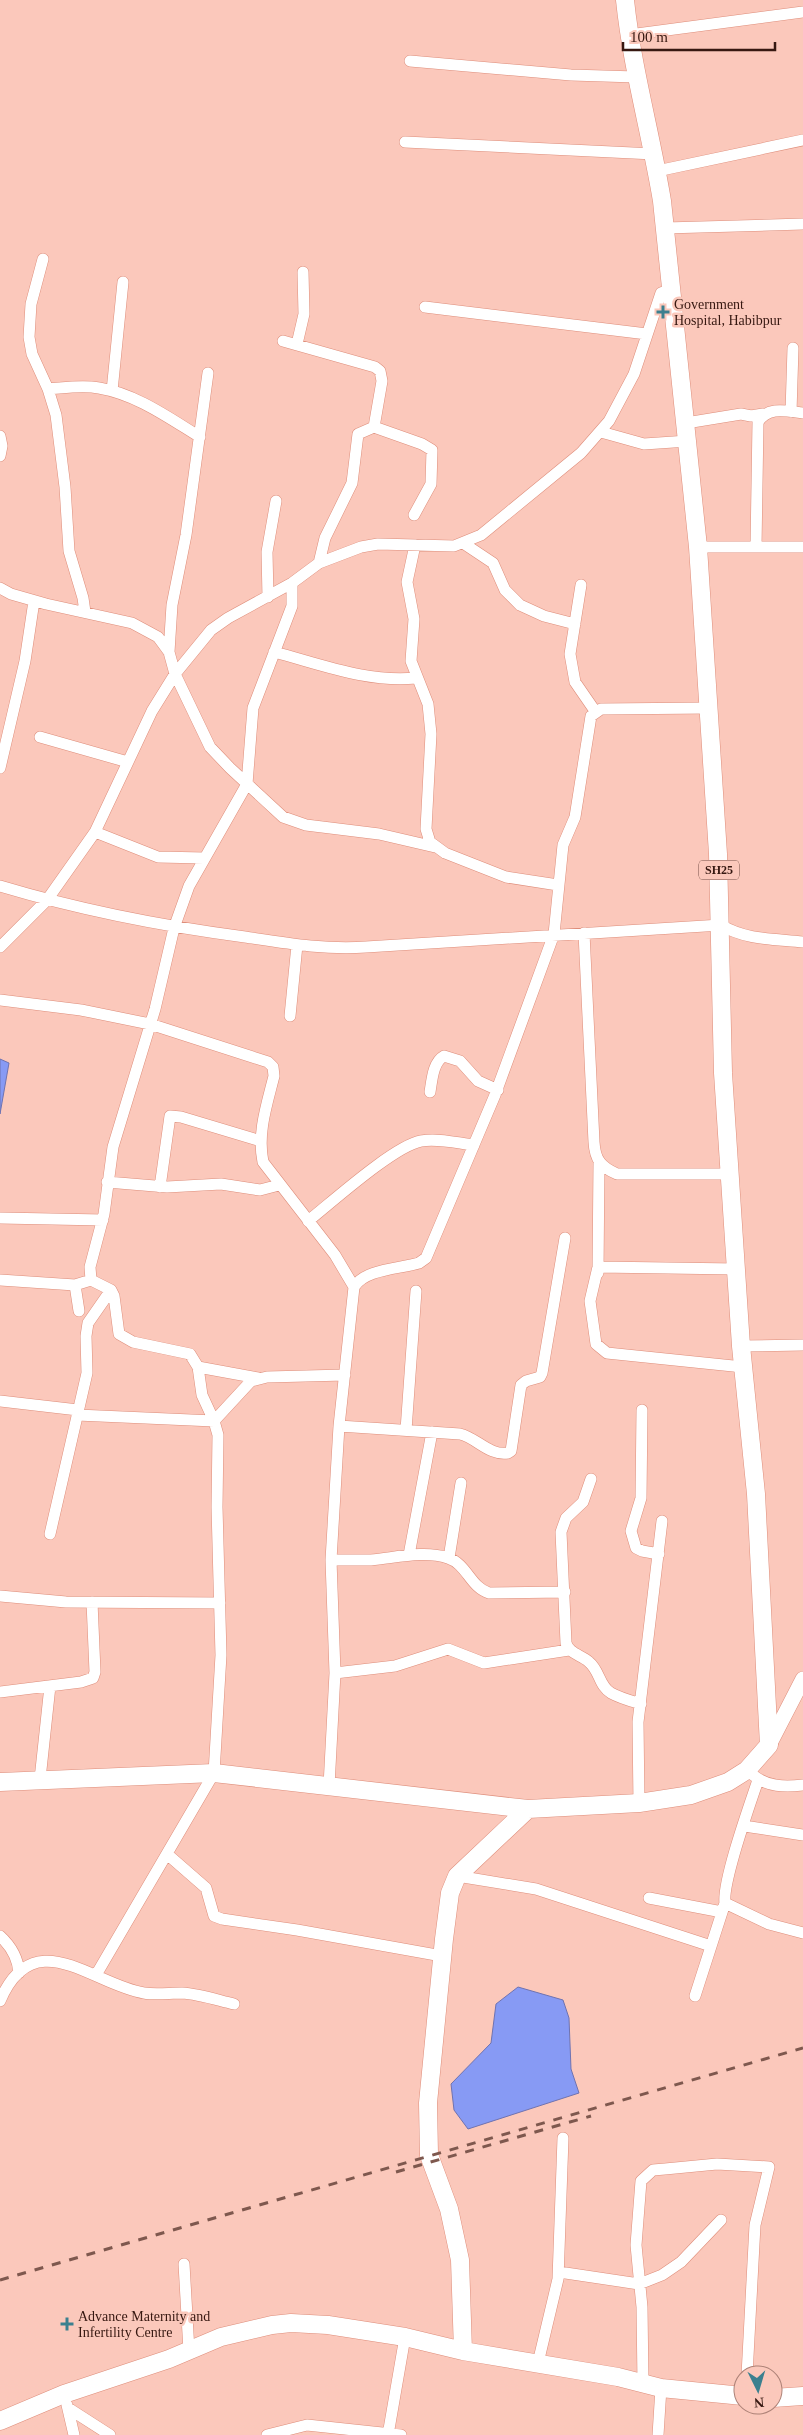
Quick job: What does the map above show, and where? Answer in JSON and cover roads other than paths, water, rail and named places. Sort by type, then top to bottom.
[{"type":"main road","name":"SH25","points":[[625,0],[636,77],[656,162],[665,228],[698,547],[722,925],[724,1073],[741,1346],[756,1494],[769,1745]]},
{"type":"main road","points":[[0,1782],[214,1773],[528,1809],[639,1803],[691,1795],[752,1775],[803,1678]]},
{"type":"main road","points":[[463,2351],[460,2260],[449,2209],[429,2155],[428,2103],[442,1956],[450,1893],[457,1876],[528,1809]]},
{"type":"main road","points":[[0,2420],[66,2401],[221,2337],[272,2325],[291,2323],[328,2325],[405,2337],[463,2351],[643,2383],[661,2388],[733,2395]]},
{"type":"main road","points":[[783,2397],[803,2396]]},
{"type":"street","points":[[629,35],[803,12]]},
{"type":"street","points":[[410,61],[571,75],[636,77]]},
{"type":"street","points":[[405,142],[656,162],[803,140]]},
{"type":"street","points":[[665,228],[803,224]]},
{"type":"street","points":[[43,259],[31,304],[28,328],[32,354],[48,389],[56,415],[69,551],[83,598],[85,612]]},
{"type":"street","points":[[297,344],[304,314],[303,272]]},
{"type":"street","points":[[112,391],[123,282]]},
{"type":"street","points":[[0,947],[46,900],[95,832],[152,711],[175,674],[211,630],[228,618],[292,583],[319,564],[361,546],[378,544],[454,546],[481,535],[563,469],[601,432],[609,421],[634,374],[661,293],[672,289]]},
{"type":"street","points":[[425,307],[647,334]]},
{"type":"street","points":[[283,341],[375,367],[380,371],[382,381],[374,427]]},
{"type":"street","points":[[790,412],[794,348]]},
{"type":"street","points":[[208,373],[186,535],[172,605],[169,652],[175,674],[210,747],[283,817],[293,822],[379,834],[435,847],[506,877],[558,884]]},
{"type":"street","points":[[48,389],[85,387],[112,391],[156,410],[200,437]]},
{"type":"street","points":[[686,423],[741,414],[751,416],[771,411],[803,413]]},
{"type":"street","points":[[756,547],[756,434],[758,422],[763,414]]},
{"type":"street","points":[[319,564],[324,538],[352,483],[358,434],[374,427],[422,444],[432,450],[430,484],[414,515]]},
{"type":"street","points":[[601,432],[644,444],[688,441]]},
{"type":"street","points":[[0,436],[2,446],[0,456]]},
{"type":"street","points":[[268,597],[267,552],[276,501]]},
{"type":"street","points":[[463,543],[493,563],[505,590],[520,604],[544,616],[575,624]]},
{"type":"street","points":[[415,545],[407,582],[414,612],[411,661],[416,678],[425,696],[430,719],[431,734],[426,829],[430,842],[435,847]]},
{"type":"street","points":[[698,547],[803,547]]},
{"type":"street","points":[[91,1280],[90,1268],[102,1220],[113,1147],[150,1024],[174,928],[189,886],[247,784],[253,708],[292,606],[292,583]]},
{"type":"street","points":[[582,585],[570,654],[572,669],[579,690],[594,711]]},
{"type":"street","points":[[0,588],[11,594],[34,601],[132,623],[158,637],[169,652]]},
{"type":"street","points":[[0,768],[4,730],[25,661],[34,601]]},
{"type":"street","points":[[274,652],[374,678],[402,680],[416,678]]},
{"type":"street","points":[[594,711],[601,709],[709,708]]},
{"type":"street","points":[[328,1786],[335,1672],[331,1560],[339,1426],[354,1287],[358,1279],[418,1263],[426,1258],[498,1090],[554,934],[563,845],[575,817],[588,727],[594,711]]},
{"type":"street","points":[[40,737],[128,762]]},
{"type":"street","points":[[95,832],[158,857],[204,858]]},
{"type":"street","points":[[0,886],[46,900],[174,928],[297,945],[344,948],[722,925],[734,933],[746,936],[803,942]]},
{"type":"street","points":[[584,932],[594,1142],[599,1163],[598,1286]]},
{"type":"street","points":[[290,1016],[297,945]]},
{"type":"street","points":[[0,1000],[81,1010],[150,1024],[268,1062],[273,1067],[274,1076],[261,1142],[263,1162],[335,1255],[354,1287]]},
{"type":"street","points":[[430,1092],[436,1064],[444,1056],[460,1060],[478,1081],[498,1090]]},
{"type":"street","points":[[160,1187],[170,1116],[181,1116],[261,1142]]},
{"type":"street","points":[[308,1221],[384,1161],[412,1143],[434,1140],[474,1145]]},
{"type":"street","points":[[599,1163],[605,1169],[617,1174],[730,1174]]},
{"type":"street","points":[[107,1182],[160,1187],[214,1184],[260,1190],[279,1185]]},
{"type":"street","points":[[0,1218],[102,1220]]},
{"type":"street","points":[[339,1426],[466,1435],[498,1453],[508,1453],[511,1450],[521,1385],[526,1381],[540,1377],[542,1373],[565,1238]]},
{"type":"street","points":[[598,1267],[736,1269]]},
{"type":"street","points":[[598,1267],[590,1301],[596,1344],[606,1353],[743,1367]]},
{"type":"street","points":[[0,1280],[75,1285],[91,1280],[111,1290],[114,1296],[119,1334],[133,1342],[190,1354],[198,1367],[202,1395],[218,1435],[217,1507],[222,1655],[214,1773],[96,1975]]},
{"type":"street","points":[[75,1285],[79,1311]]},
{"type":"street","points":[[50,1534],[88,1365],[86,1336],[88,1323],[111,1290]]},
{"type":"street","points":[[406,1430],[416,1291]]},
{"type":"street","points":[[741,1346],[803,1345]]},
{"type":"street","points":[[198,1367],[259,1378],[345,1375]]},
{"type":"street","points":[[214,1421],[246,1385],[259,1378]]},
{"type":"street","points":[[0,1401],[78,1413],[214,1421]]},
{"type":"street","points":[[642,1410],[641,1498],[631,1532],[636,1548],[659,1554]]},
{"type":"street","points":[[409,1555],[432,1432]]},
{"type":"street","points":[[569,1650],[566,1643],[562,1523],[583,1502],[591,1479]]},
{"type":"street","points":[[450,1558],[461,1483]]},
{"type":"street","points":[[639,1803],[638,1722],[662,1521]]},
{"type":"street","points":[[331,1560],[372,1560],[409,1555],[450,1558],[457,1562],[477,1588],[489,1593],[565,1592]]},
{"type":"street","points":[[0,1596],[54,1602],[220,1603]]},
{"type":"street","points":[[0,1692],[81,1682],[93,1678],[95,1672],[92,1602]]},
{"type":"street","points":[[335,1672],[395,1666],[448,1649],[455,1650],[484,1663],[569,1650],[589,1661],[596,1669],[601,1682],[612,1694],[641,1704]]},
{"type":"street","points":[[40,1779],[50,1686]]},
{"type":"street","points":[[695,1996],[723,1907],[725,1891],[744,1826],[752,1775],[775,1785],[803,1785]]},
{"type":"street","points":[[744,1826],[803,1835]]},
{"type":"street","points":[[167,1854],[203,1884],[209,1895],[214,1916],[222,1919],[297,1930],[442,1956]]},
{"type":"street","points":[[457,1876],[536,1889],[711,1946]]},
{"type":"street","points":[[649,1898],[723,1907],[769,1924],[803,1932]]},
{"type":"street","points":[[0,1936],[13,1951],[19,1963],[19,1973]]},
{"type":"street","points":[[0,2001],[19,1973],[30,1966],[62,1962],[145,1994],[183,1993],[234,2004]]},
{"type":"street","points":[[538,2364],[559,2272],[563,2138]]},
{"type":"street","points":[[643,2383],[642,2307],[636,2227],[638,2190],[641,2181],[653,2170],[716,2164],[769,2167],[755,2225],[748,2365]]},
{"type":"street","points":[[559,2272],[639,2284],[662,2275],[681,2262],[721,2220]]},
{"type":"street","points":[[184,2264],[189,2351]]},
{"type":"street","points":[[388,2434],[405,2337]]},
{"type":"street","points":[[658,2435],[661,2388]]},
{"type":"street","points":[[66,2401],[74,2435]]},
{"type":"street","points":[[66,2401],[110,2435]]},
{"type":"street","points":[[267,2435],[307,2425],[401,2435]]},
{"type":"water","points":[[0,1059],[9,1063],[0,1114]]},
{"type":"water","points":[[518,1987],[563,2000],[569,2018],[571,2069],[579,2093],[468,2129],[454,2110],[451,2084],[491,2043],[496,2004]]},
{"type":"railway","points":[[0,2280],[803,2048]]},
{"type":"railway","points":[[396,2172],[591,2116]]},
{"type":"place","name":"Government Hospital, Habibpur","points":[[663,312]]},
{"type":"place","name":"Advance Maternity and Infertility Centre","points":[[67,2324]]}]
